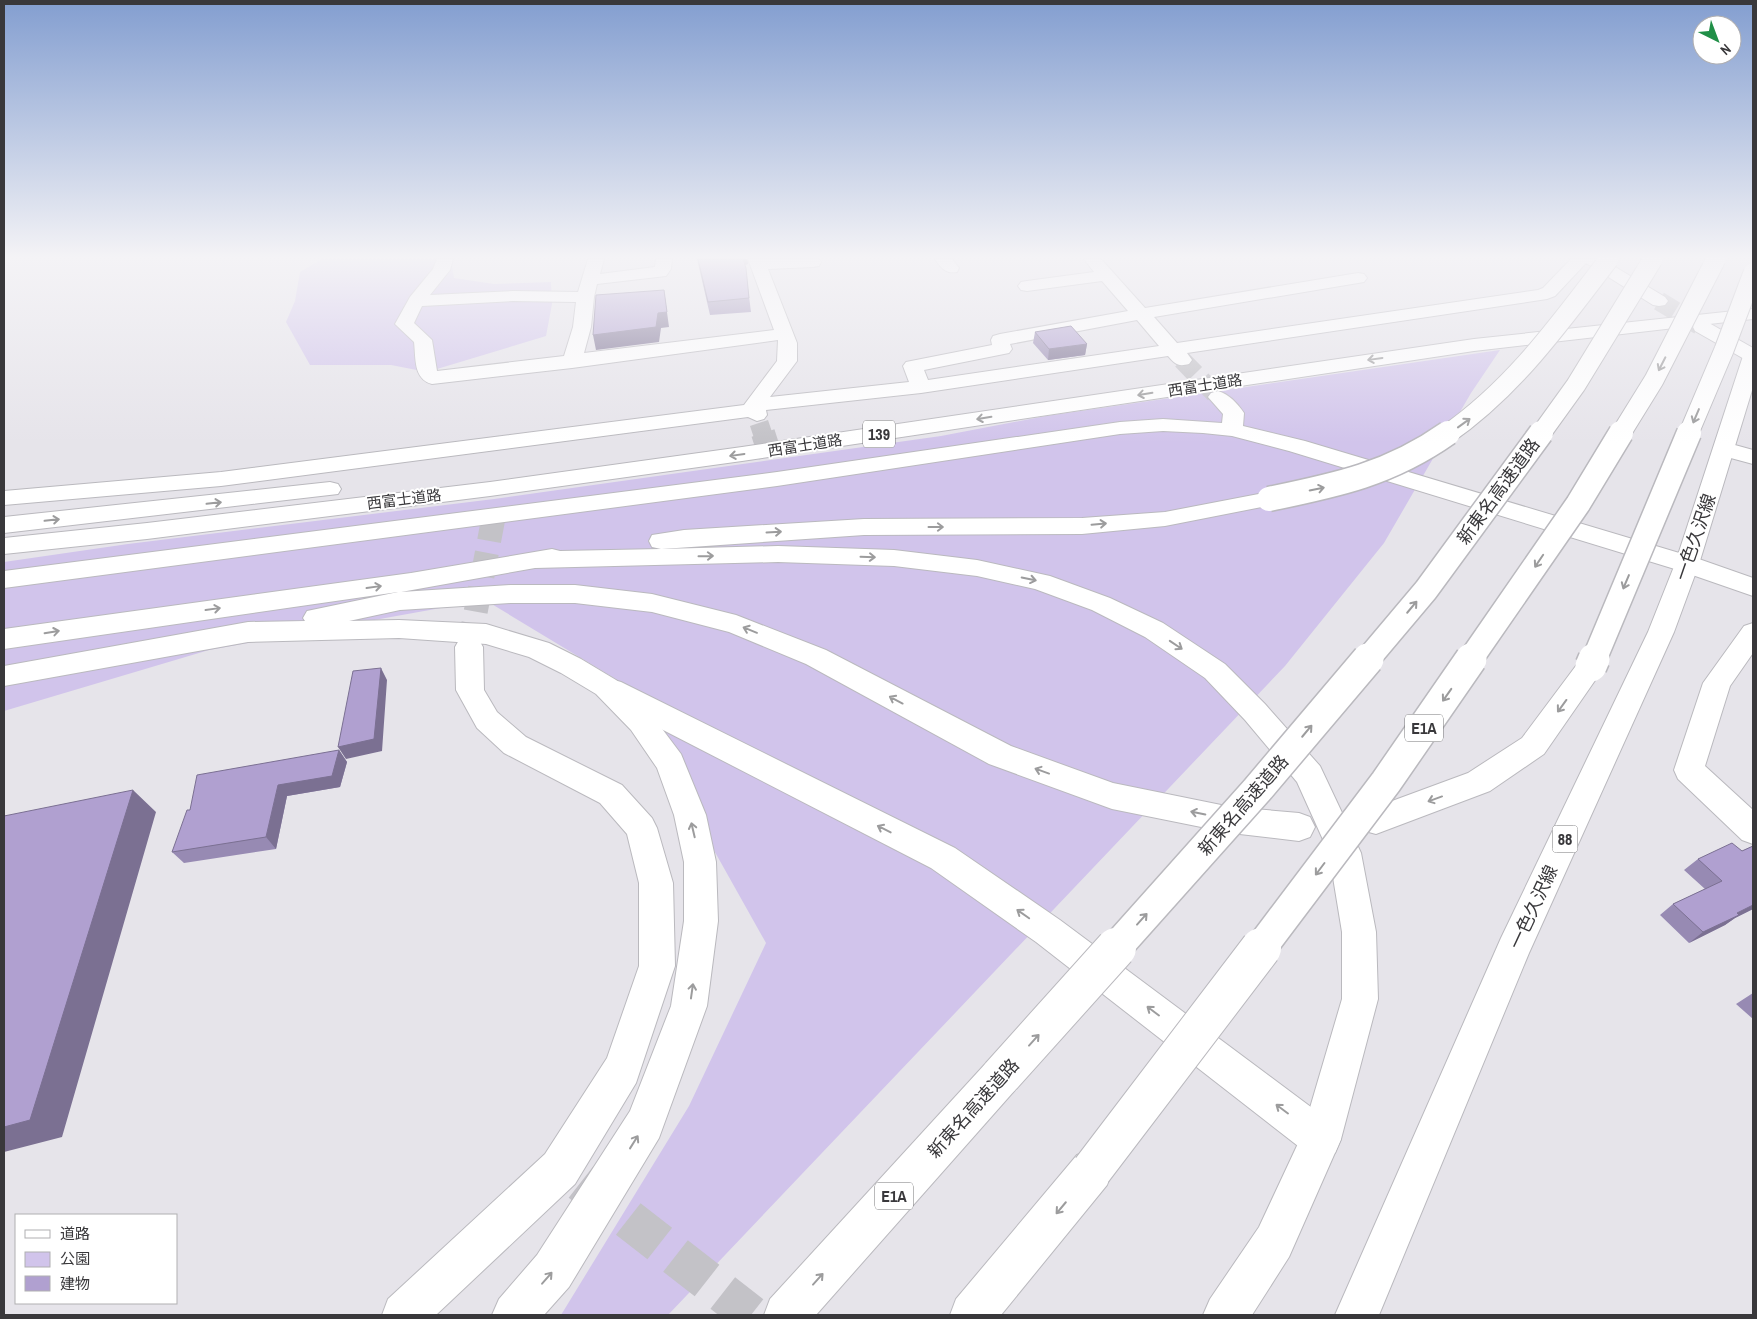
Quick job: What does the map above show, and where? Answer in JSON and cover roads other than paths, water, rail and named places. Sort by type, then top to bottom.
[{"type":"main road","points":[[406,321],[404,324],[423,340],[427,372],[432,378],[784,334]]},
{"type":"main road","points":[[572,362],[583,321]]},
{"type":"main road","points":[[756,413],[787,361],[788,343],[779,321]]},
{"type":"main road","points":[[921,388],[913,366],[1002,349],[1000,340],[1105,321]]},
{"type":"main road","points":[[1146,321],[1177,354]]},
{"type":"main road","points":[[4,498],[221,479],[756,413],[921,388],[1177,354],[1383,321]]},
{"type":"main road","points":[[4,639],[411,582],[534,560],[693,537],[864,527],[1091,525],[1165,519],[1269,499],[1337,485],[1383,468],[1427,446],[1464,424],[1499,393],[1545,342],[1561,321]]},
{"type":"main road","name":"西富士道路","points":[[4,525],[222,502],[510,467],[736,437],[1441,334],[1564,321]]},
{"type":"main road","name":"新東名高速道路","points":[[786,1315],[1257,790],[1426,590],[1576,384],[1615,321]]},
{"type":"main road","name":"E1A","points":[[972,1315],[1092,1170],[1386,782],[1578,504],[1654,380],[1684,321]]},
{"type":"main road","name":"西富士道路","points":[[4,546],[157,530],[490,489],[742,454],[1474,345],[1694,321]]},
{"type":"main road","points":[[1376,821],[1479,782],[1533,746],[1591,666],[1735,321]]},
{"type":"main road","points":[[1702,327],[1753,358]]},
{"type":"main road","name":"一色久沢線","points":[[1357,1315],[1513,950],[1661,632],[1687,564],[1739,453],[1753,358]]},
{"type":"main road","points":[[1218,397],[1234,413],[1232,430]]},
{"type":"main road","points":[[4,580],[775,472],[1120,428],[1163,425],[1232,430],[1305,448],[1687,564],[1753,587]]},
{"type":"main road","points":[[534,560],[778,554],[894,558],[977,568],[1042,582],[1101,604],[1154,630],[1215,672],[1256,712],[1309,775],[1345,853],[1359,932],[1360,999],[1321,1139],[1274,1242],[1226,1315]]},
{"type":"main road","points":[[4,676],[248,632],[400,601],[510,594],[575,594],[652,603],[736,624],[816,657],[1000,755],[1112,796],[1231,820],[1298,827]]},
{"type":"main road","points":[[248,632],[399,629],[486,634],[539,650],[606,687],[942,858],[1048,931],[1321,1139]]},
{"type":"main road","points":[[1753,633],[1717,683],[1689,770],[1753,830]]},
{"type":"main road","points":[[404,1315],[570,1176],[622,1068],[657,966],[656,883],[641,828],[612,794],[515,745],[487,720],[470,690],[468,647]]},
{"type":"main road","points":[[515,1315],[553,1271],[646,1124],[689,1006],[702,921],[700,862],[690,815],[670,763],[641,722],[606,687]]},
{"type":"tunnel","points":[[1691,321],[1702,327]]},
{"type":"tunnel","points":[[1182,360],[1218,397]]},
{"type":"tunnel","points":[[759,423],[763,435]]},
{"type":"tunnel","points":[[763,433],[773,464]]},
{"type":"tunnel","points":[[469,647],[494,515]]},
{"type":"tunnel","points":[[581,1182],[751,1315]]}]
